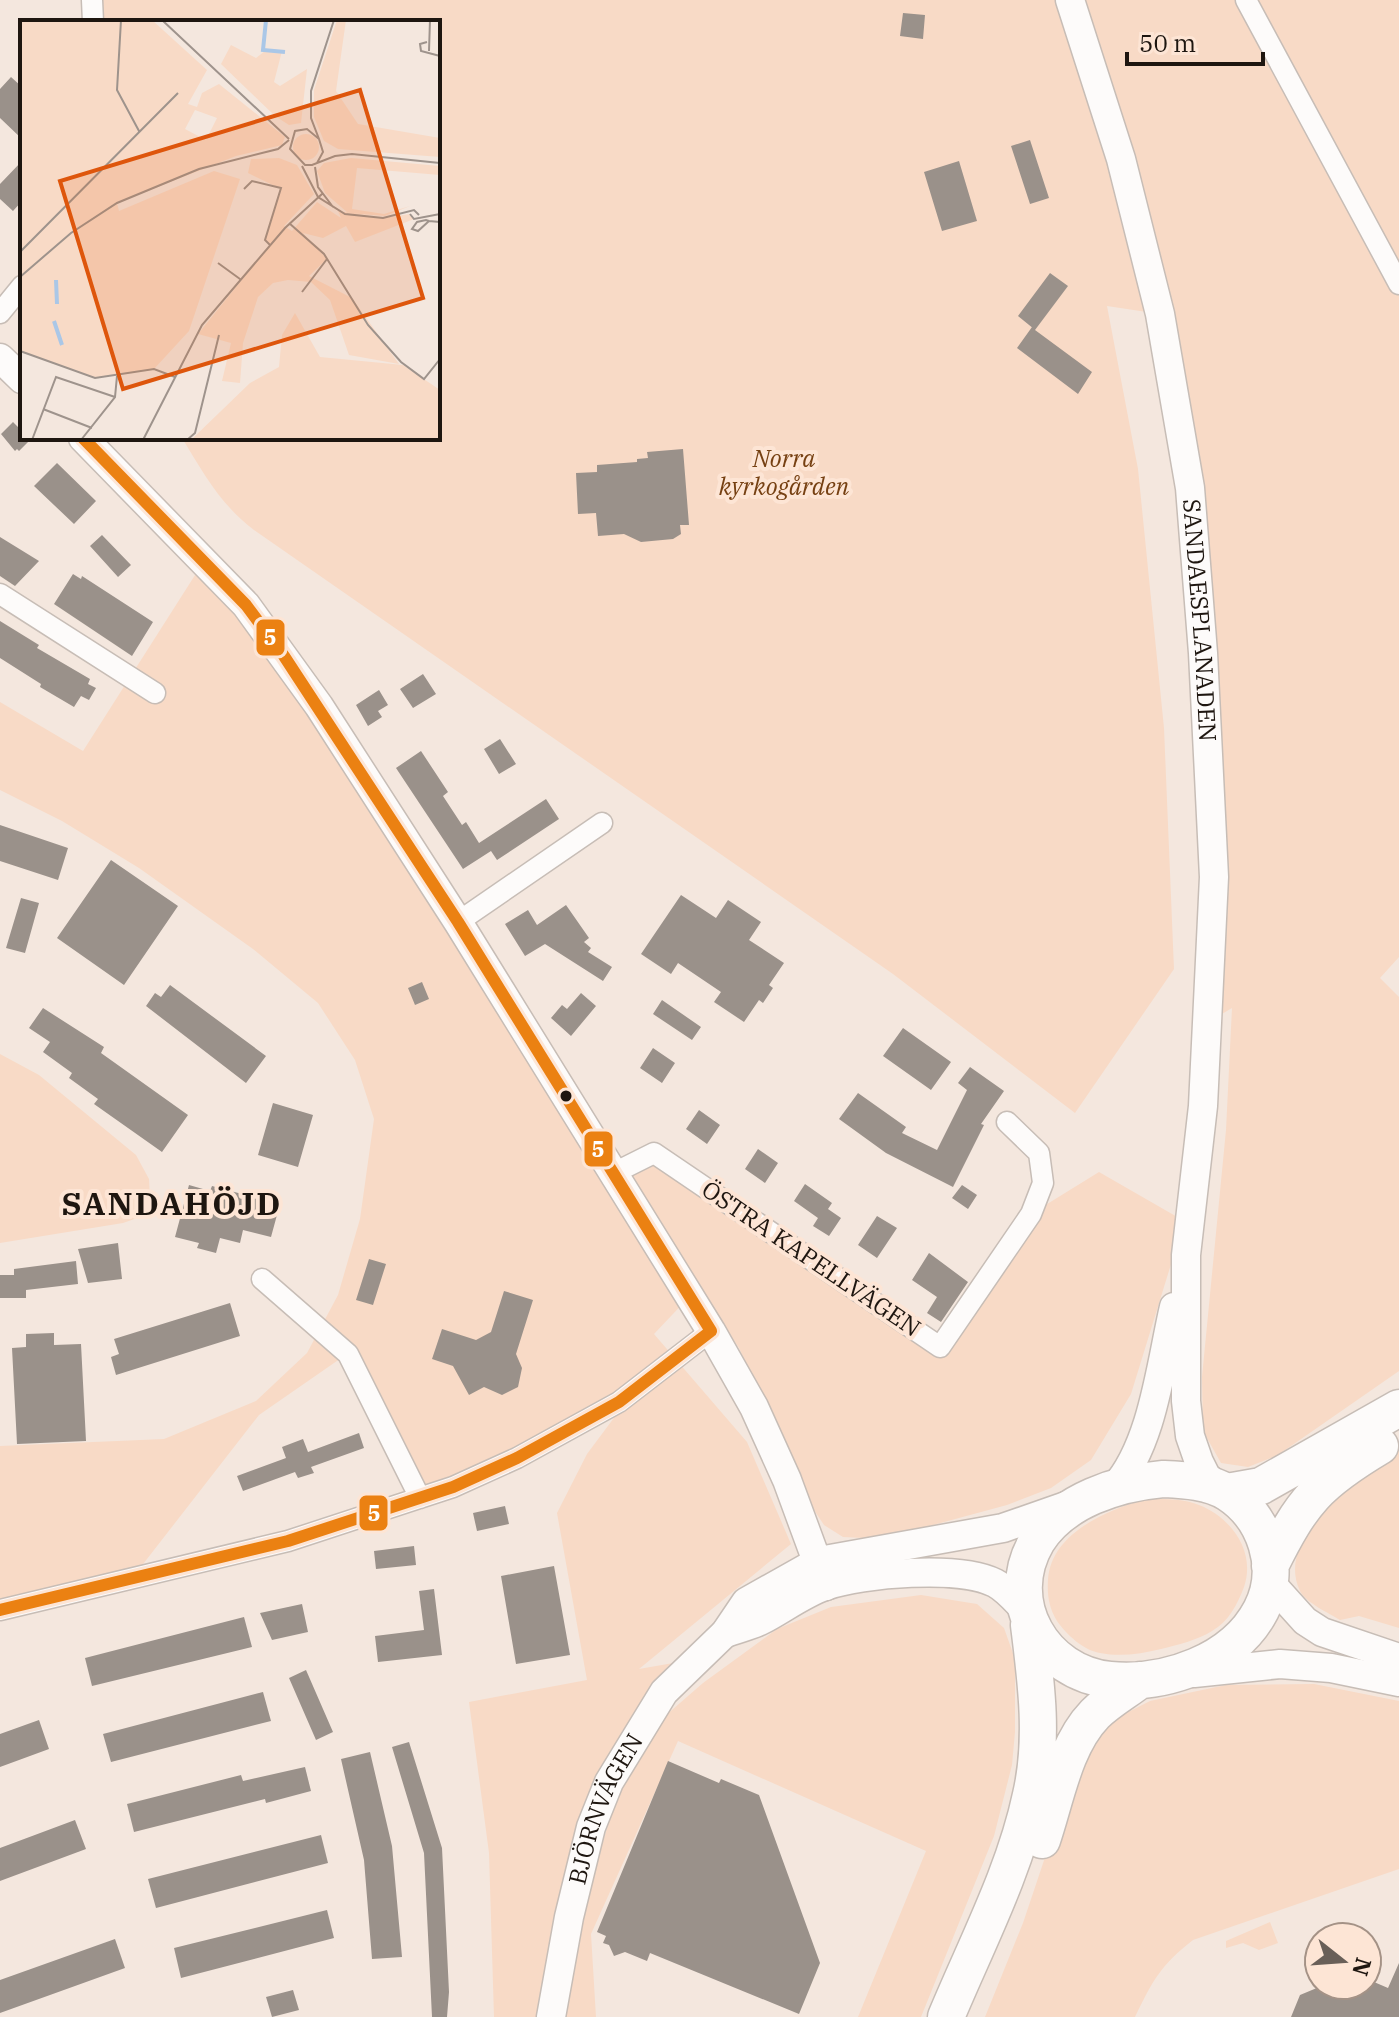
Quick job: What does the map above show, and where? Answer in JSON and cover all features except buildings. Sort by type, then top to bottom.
[{"type":"highway","points":[[1223,1490],[1261,1486],[1399,1408]]},
{"type":"highway","points":[[973,2017],[1031,1873],[1073,1748],[1084,1727],[1097,1712],[1155,1678],[1203,1663],[1234,1644],[1261,1611],[1270,1574],[1298,1512],[1321,1485],[1399,1434]]},
{"type":"highway","points":[[946,2017],[1017,1849],[1032,1792],[1038,1737],[1037,1687],[1024,1580],[1038,1541],[1063,1515],[1103,1492],[1163,1479],[1194,1481],[1223,1490],[1252,1514],[1261,1527],[1269,1552],[1270,1574]]},
{"type":"highway","points":[[1028,1616],[1054,1657],[1070,1668],[1110,1680],[1155,1678]]},
{"type":"street","points":[[92,0],[93,20]]},
{"type":"street","name":"SANDAESPLANADEN","points":[[1070,0],[1121,159],[1160,314],[1190,488],[1203,653],[1214,877],[1203,1106],[1186,1255],[1146,1429],[1135,1459],[1103,1492]]},
{"type":"street","points":[[1246,0],[1399,284]]},
{"type":"street","points":[[0,313],[20,288]]},
{"type":"street","points":[[0,358],[20,377]]},
{"type":"street","points":[[85,440],[246,605],[319,706],[458,922],[711,1331],[754,1407],[823,1573]]},
{"type":"street","points":[[0,594],[155,693]]},
{"type":"street","points":[[458,922],[602,823]]},
{"type":"street","name":"ÖSTRA KAPELLVÄGEN","points":[[614,1173],[654,1153],[940,1347],[1031,1214],[1043,1183],[1039,1153],[1007,1122]]},
{"type":"street","name":"SANDAESPLANADEN","points":[[1186,1255],[1186,1401],[1190,1436],[1206,1476],[1223,1490]]},
{"type":"street","points":[[262,1279],[348,1354],[420,1498]]},
{"type":"street","points":[[0,1610],[288,1541],[453,1487],[517,1458],[619,1402],[711,1331]]},
{"type":"street","name":"BJÖRNVÄGEN","points":[[551,2017],[572,1902],[591,1827],[609,1782],[664,1692],[725,1633],[760,1621],[823,1573],[1003,1528],[1103,1492]]},
{"type":"street","name":"BJÖRNVÄGEN","points":[[823,1573],[972,1576],[998,1585],[1028,1616]]},
{"type":"street","points":[[1270,1574],[1305,1621],[1322,1632],[1399,1658]]},
{"type":"street","points":[[1155,1678],[1280,1664],[1331,1668],[1399,1682]]},
{"type":"green space","name":"Norra kyrkogården","points":[[92,0],[1399,0],[1399,957],[1380,978],[1399,997],[1399,1371],[1278,1455],[1248,1467],[1221,1463],[1203,1431],[1202,1377],[1226,1130],[1232,1008],[1207,1023],[1214,877],[1160,314],[1107,306],[1138,469],[1164,728],[1174,969],[1075,1113],[893,974],[254,530],[222,499],[183,440],[440,440],[440,20],[93,20]]},
{"type":"green space","points":[[204,561],[246,605],[614,1172],[654,1153],[940,1346],[1031,1214],[1099,1172],[1179,1218],[1172,1261],[1131,1394],[1091,1460],[1051,1488],[1007,1505],[922,1528],[864,1538],[843,1537],[824,1525],[810,1504],[739,1348],[700,1290],[690,1296],[654,1334],[747,1442],[791,1544],[639,1669],[696,1659],[609,1782],[551,2017],[494,2017],[489,1853],[469,1702],[587,1680],[557,1513],[587,1454],[634,1391],[420,1498],[347,1354],[259,1415],[133,1577],[0,1610],[0,1446],[164,1439],[256,1401],[307,1353],[338,1295],[360,1219],[374,1119],[355,1060],[318,1003],[253,949],[139,868],[62,821],[0,790],[0,702],[83,751]]},
{"type":"green space","points":[[0,1054],[39,1075],[136,1155],[149,1179],[150,1198],[140,1217],[123,1223],[0,1243]]},
{"type":"green space","points":[[1399,1449],[1399,1628],[1359,1616],[1340,1620],[1312,1604],[1300,1591],[1295,1570],[1299,1549],[1326,1509]]},
{"type":"green space","points":[[1145,1499],[1193,1503],[1222,1518],[1244,1549],[1247,1574],[1244,1587],[1228,1617],[1200,1637],[1138,1654],[1100,1653],[1082,1645],[1054,1616],[1048,1591],[1051,1564],[1059,1549],[1083,1526]]},
{"type":"green space","points":[[921,1595],[977,1604],[1004,1628],[1015,1659],[1015,1732],[1012,1765],[994,1836],[921,2017],[858,2017],[926,1851],[678,1741],[591,1934],[596,2017],[560,2017],[576,1934],[620,1784],[665,1716],[703,1683],[777,1629],[831,1607]]},
{"type":"green space","points":[[1314,1684],[1399,1701],[1399,1869],[1193,1940],[1158,1974],[1135,2017],[985,2017],[1023,1923],[1074,1771],[1101,1726],[1150,1701],[1226,1685]]},
{"type":"green space","points":[[1270,1922],[1278,1943],[1259,1950],[1243,1943],[1226,1948],[1226,1941]]},
{"type":"transit line","name":"5","points":[[85,440],[246,605],[284,656],[458,922],[711,1331]]},
{"type":"transit line","name":"5","points":[[0,1610],[288,1541],[453,1487],[517,1458],[619,1402],[711,1331]]},
{"type":"district","name":"SANDAHÖJD","points":[[172,1204]]}]
